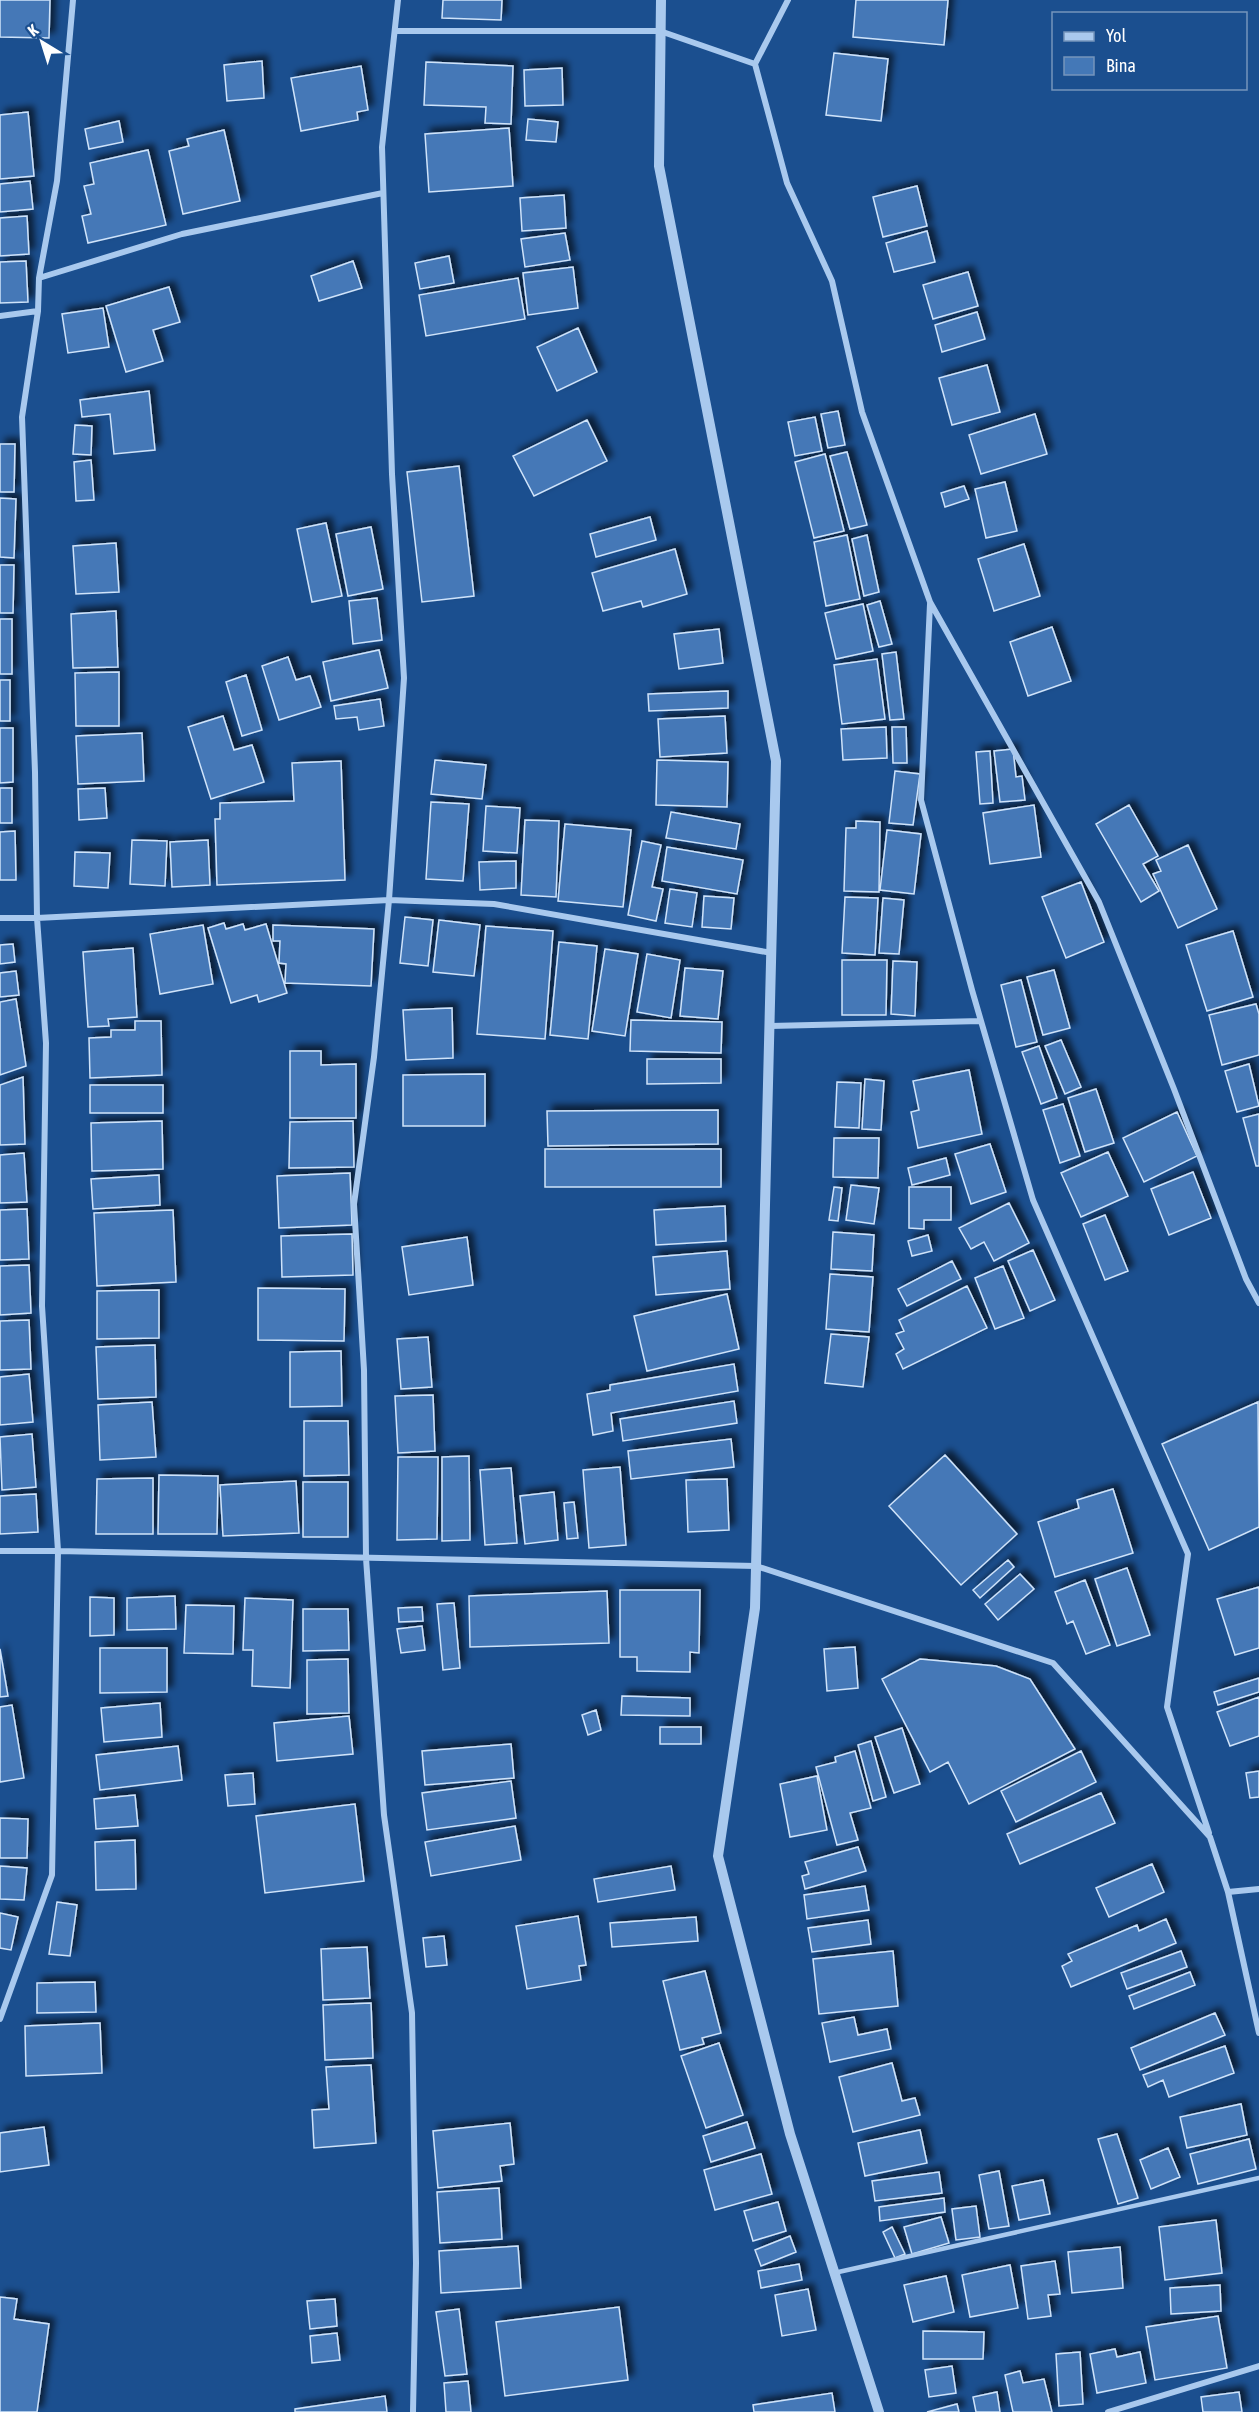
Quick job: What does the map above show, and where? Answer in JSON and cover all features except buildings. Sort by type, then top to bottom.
[{"type":"street","points":[[0,2019],[52,1875],[58,1551],[42,1306],[46,1043],[37,918],[35,772],[22,417],[38,312],[39,278],[57,181],[73,0]]},
{"type":"street","points":[[398,0],[382,147],[392,474],[404,678],[389,900],[374,1057],[354,1204],[364,1370],[366,1558],[384,1815],[412,2013],[416,2263],[413,2412]]},
{"type":"street","points":[[661,0],[659,166],[776,761],[755,1608],[718,1856],[790,2134],[879,2412]]},
{"type":"street","points":[[788,0],[755,64],[787,183],[832,281],[861,412],[930,602],[1099,902],[1174,1089],[1246,1279],[1259,1303]]},
{"type":"street","points":[[395,31],[660,32],[755,64]]},
{"type":"street","points":[[39,278],[182,234],[383,193]]},
{"type":"street","points":[[0,316],[38,312]]},
{"type":"street","points":[[930,602],[921,800],[981,1021],[1033,1200],[1188,1554],[1167,1707],[1228,1892],[1259,2033]]},
{"type":"street","points":[[0,918],[389,900],[494,904],[772,953]]},
{"type":"street","points":[[770,1026],[981,1021]]},
{"type":"street","points":[[0,1551],[756,1566],[1053,1663],[1210,1837]]},
{"type":"street","points":[[1228,1892],[1259,1889]]},
{"type":"street","points":[[1108,2412],[1259,2366]]},
{"type":"lane","points":[[834,2273],[1259,2178]]}]
